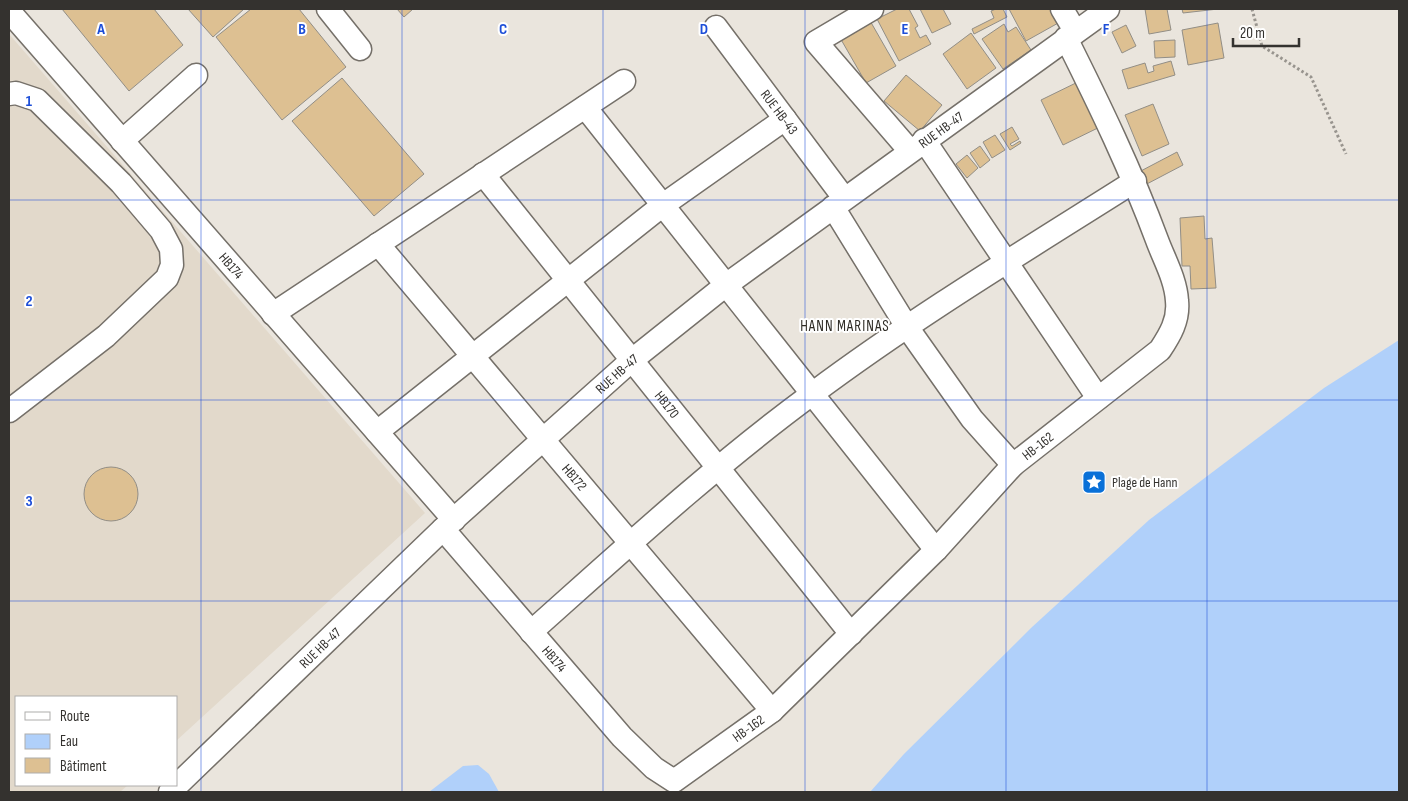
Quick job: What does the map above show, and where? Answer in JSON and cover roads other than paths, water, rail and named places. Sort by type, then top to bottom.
[{"type":"street","points":[[328,9],[360,49]]},
{"type":"street","points":[[872,9],[816,42],[917,146],[1008,262],[1098,398]]},
{"type":"street","name":"HB-162","points":[[674,781],[772,712],[936,550],[1013,465],[1160,350],[1170,335],[1177,315],[1177,300],[1172,279],[1135,181],[1062,9]]},
{"type":"street","name":"RUE HB-47","points":[[178,784],[449,524],[632,360],[726,285],[838,202],[1108,9]]},
{"type":"street","name":"HB174","points":[[9,11],[376,432],[532,632],[622,737],[654,768],[674,781]]},
{"type":"street","name":"RUE HB-43","points":[[716,27],[785,119],[838,202],[907,326],[972,419],[1013,465]]},
{"type":"street","points":[[122,141],[196,75]]},
{"type":"street","points":[[273,314],[624,81]]},
{"type":"street","points":[[9,94],[16,93],[37,100],[121,183],[161,230],[171,249],[172,265],[167,278],[106,336],[9,412]]},
{"type":"street","points":[[585,106],[936,550]]},
{"type":"street","points":[[376,432],[663,205],[785,119]]},
{"type":"street","name":"HB170","points":[[483,174],[851,634]]},
{"type":"street","points":[[532,632],[717,467],[812,394],[907,326],[1135,181]]},
{"type":"street","name":"HB172","points":[[378,244],[772,712]]},
{"type":"water","points":[[1399,340],[1399,792],[870,792],[904,754],[1031,628],[1149,520],[1324,388]]},
{"type":"water","points":[[478,765],[489,774],[499,792],[429,792],[463,766]]},
{"type":"place","name":"Plage de Hann","points":[[1094,482]]},
{"type":"district","name":"HANN MARINAS","points":[[845,326]]}]
